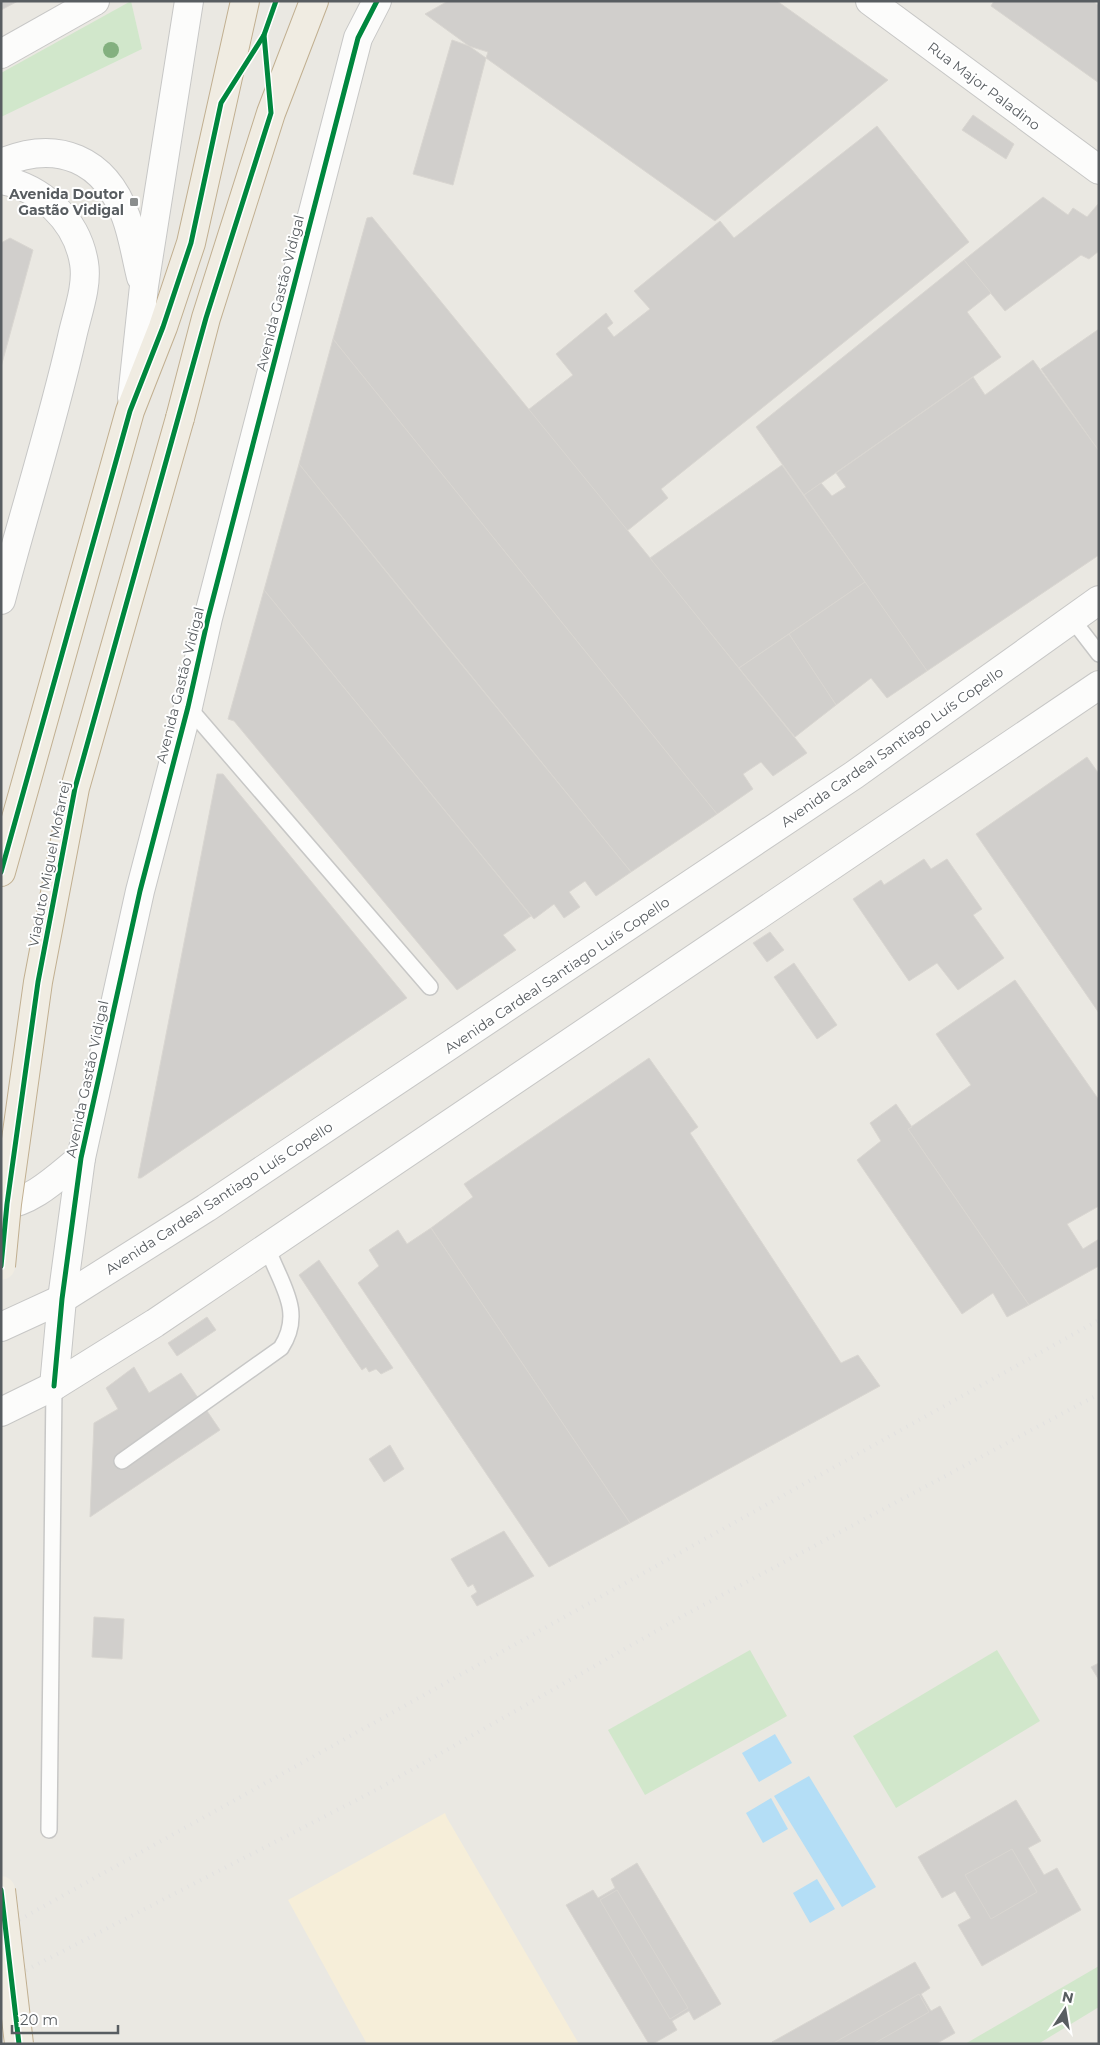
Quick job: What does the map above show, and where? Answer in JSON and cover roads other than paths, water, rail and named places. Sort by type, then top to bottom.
[{"type":"highway","points":[[1,872],[127,423],[163,327],[191,243],[245,1]]},
{"type":"highway","name":"Viaduto Miguel Mofarrej","points":[[1,1266],[7,1204],[38,982],[75,788],[180,418],[206,318],[274,105],[314,1]]},
{"type":"highway","points":[[1,1890],[19,2044]]},
{"type":"street","points":[[1,54],[94,1]]},
{"type":"street","points":[[127,423],[144,286],[189,1]]},
{"type":"street","name":"Avenida Gastão Vidigal","points":[[54,1386],[62,1299],[80,1158],[140,891],[188,707],[208,618],[358,38],[377,1]]},
{"type":"street","name":"Rua Major Paladino","points":[[870,1],[1095,160]]},
{"type":"street","points":[[1,163],[45,152],[70,155],[93,166],[108,184],[126,216],[144,286]]},
{"type":"street","points":[[1,180],[17,183],[40,194],[57,209],[75,234],[84,263],[83,290],[66,362],[1,600]]},
{"type":"street","name":"Avenida Cardeal Santiago Luís Copello","points":[[1,1327],[62,1299],[206,1208],[592,952],[854,775],[1099,600]]},
{"type":"street","points":[[1,1412],[54,1386],[155,1324],[266,1247],[1099,685]]},
{"type":"street","name":"Avenida Gastão Vidigal","points":[[1,1206],[13,1204],[42,1190],[80,1158]]},
{"type":"lane","points":[[1072,619],[1099,654]]},
{"type":"lane","points":[[188,707],[430,987]]},
{"type":"lane","points":[[122,1461],[281,1348],[292,1325],[292,1310],[266,1247]]},
{"type":"lane","points":[[49,1830],[54,1386]]},
{"type":"water","points":[[775,1734],[792,1763],[759,1782],[742,1753]]},
{"type":"water","points":[[809,1776],[876,1887],[842,1907],[774,1796]]},
{"type":"water","points":[[771,1798],[788,1829],[763,1843],[746,1813]]},
{"type":"water","points":[[817,1879],[835,1909],[810,1923],[793,1893]]},
{"type":"railway","points":[[1,1930],[1099,1320]]},
{"type":"railway","points":[[1,1983],[376,1790],[681,1617],[1099,1394]]},
{"type":"place","name":"Avenida Doutor Gastão Vidigal","points":[[134,202]]}]
